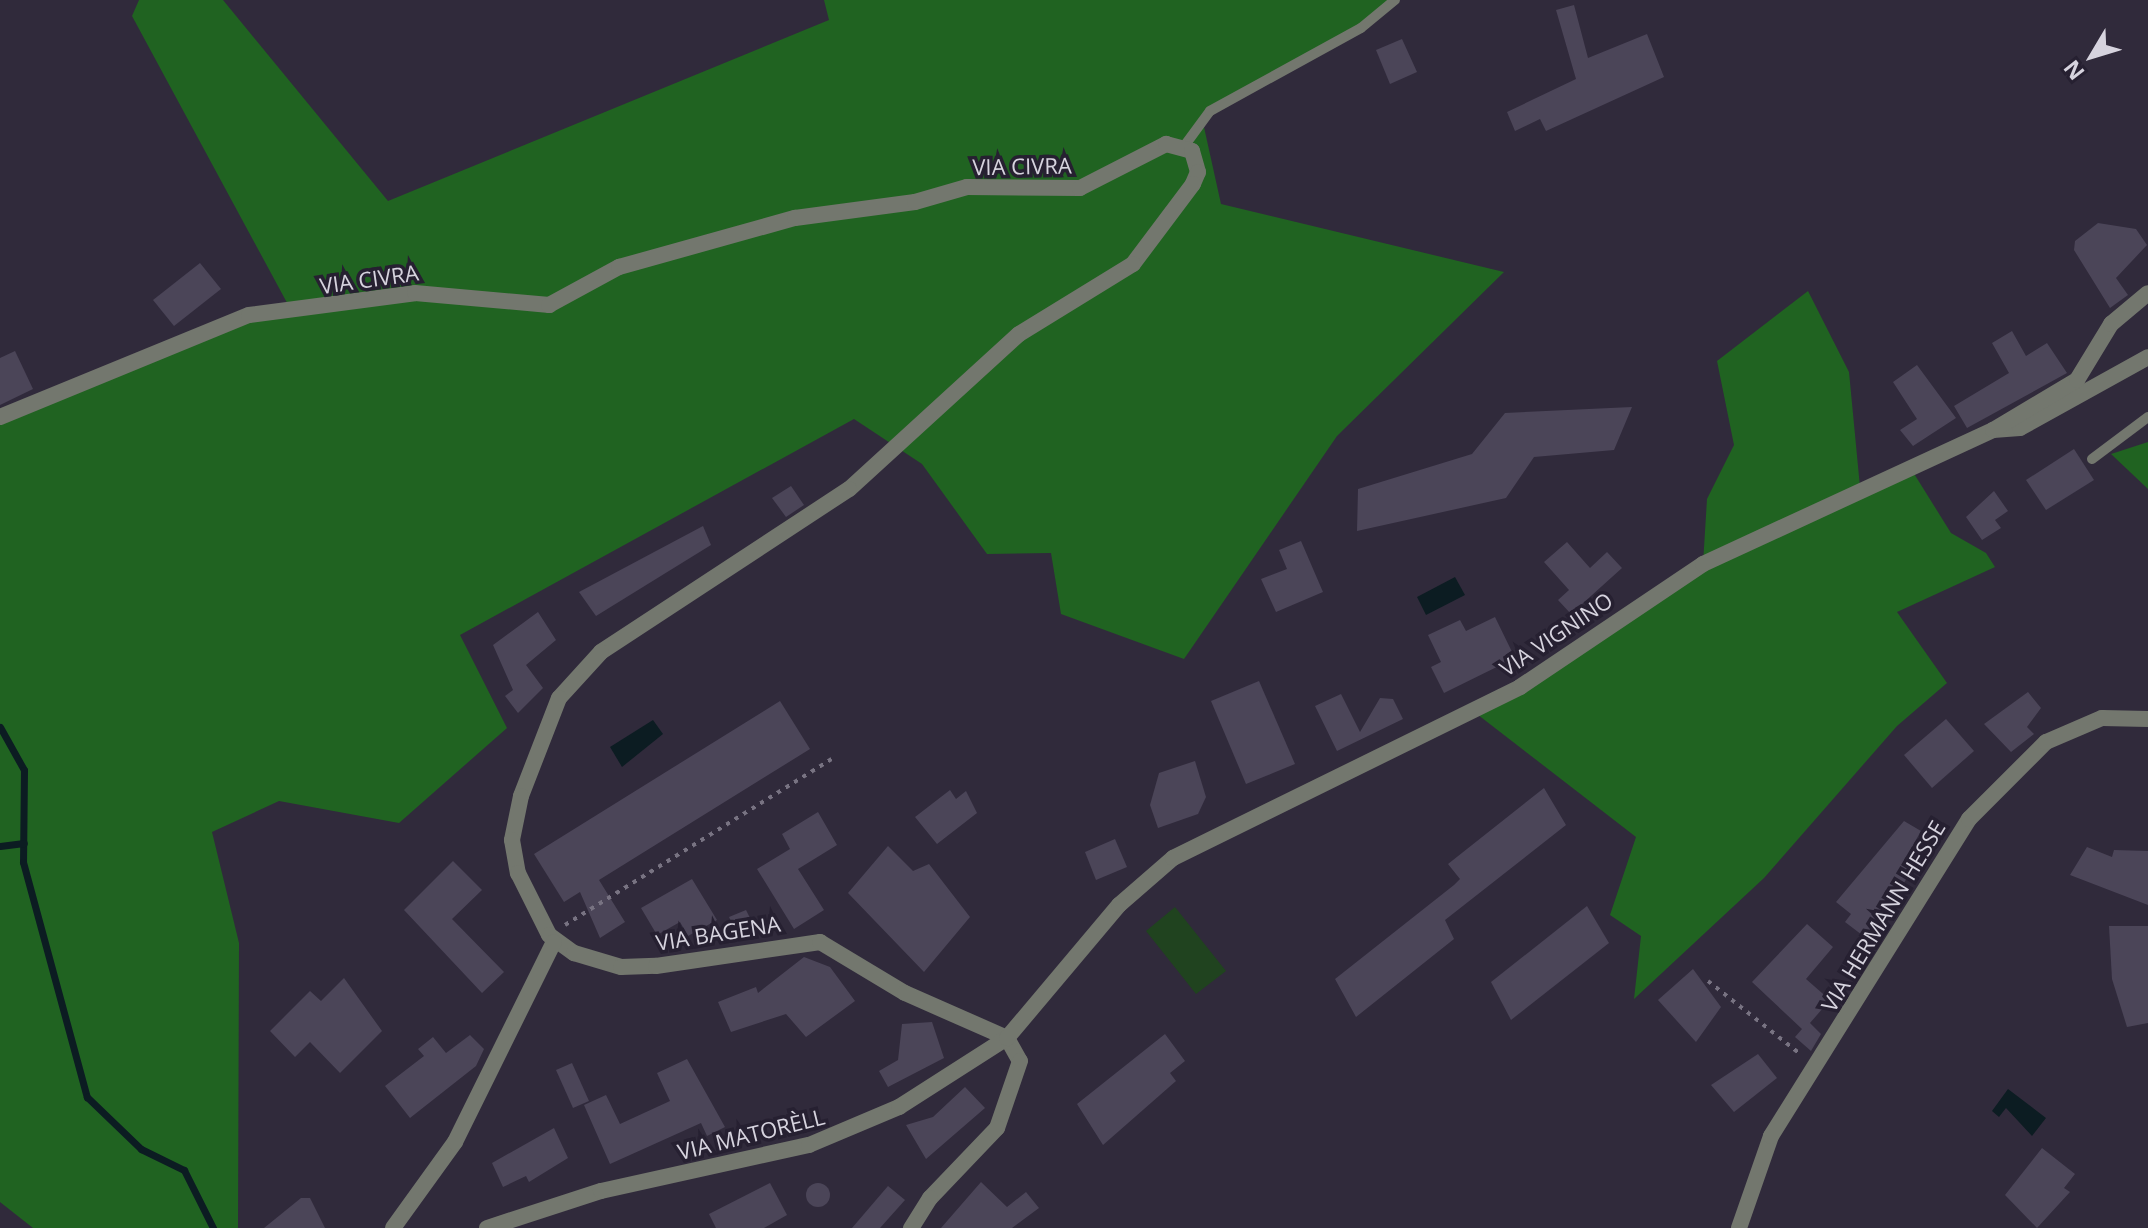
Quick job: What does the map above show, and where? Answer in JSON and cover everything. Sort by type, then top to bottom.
[{"type":"street","name":"VIA CIVRA","points":[[0,417],[249,315],[430,293],[549,305],[619,267],[795,218],[915,202],[967,187],[1080,188],[1146,152],[1185,145]]},
{"type":"street","points":[[393,1228],[455,1142],[552,938],[518,873],[512,840],[545,731],[574,678],[686,590],[849,489],[1010,342],[1133,264],[1198,172],[1185,145]]},
{"type":"street","name":"VIA VIGNINO","points":[[1007,1038],[1119,905],[1173,858],[1520,687],[1703,564],[1993,430],[2077,380],[2111,324],[2148,293]]},
{"type":"street","points":[[1993,430],[2020,428],[2148,357]]},
{"type":"street","name":"VIA HERMANN HESSE","points":[[1739,1228],[1758,1161],[1816,1069],[1939,859],[2017,765],[2090,721],[2148,719]]},
{"type":"street","name":"VIA BAGENA","points":[[552,938],[621,967],[820,942],[905,993],[1007,1038]]},
{"type":"street","points":[[911,1228],[930,1198],[997,1128],[1020,1061],[1007,1038]]},
{"type":"street","name":"VIA MATORÈLL","points":[[487,1228],[552,1203],[841,1135],[926,1091],[1007,1038]]},
{"type":"lane","points":[[1185,145],[1210,111],[1361,28],[1395,0]]},
{"type":"lane","points":[[2092,459],[2148,417]]},
{"type":"path","points":[[552,938],[832,759]]},
{"type":"path","points":[[1708,981],[1816,1069]]},
{"type":"green space","points":[[139,0],[223,0],[388,201],[829,20],[824,0],[1395,0],[1361,28],[1202,118],[1221,204],[1504,272],[1337,436],[1184,659],[1061,614],[1051,553],[987,554],[922,464],[854,419],[460,635],[507,728],[399,823],[279,801],[212,832],[239,943],[238,1228],[33,1228],[0,1202],[0,417],[235,319],[292,312],[132,16]]},
{"type":"green space","points":[[1808,291],[1849,372],[1860,487],[1908,464],[1951,533],[1986,553],[1995,567],[1897,612],[1947,683],[1897,726],[1764,878],[1634,999],[1641,936],[1610,915],[1636,837],[1473,711],[1703,564],[1707,499],[1734,445],[1717,361]]},
{"type":"green space","points":[[2148,442],[2148,489],[2111,454]]},
{"type":"green space","points":[[1175,907],[1226,971],[1196,994],[1146,931]]},
{"type":"shaded area","points":[[1455,577],[1465,595],[1426,615],[1417,597]]},
{"type":"shaded area","points":[[653,720],[663,734],[622,767],[610,747]]},
{"type":"shaded area","points":[[2008,1089],[2046,1118],[2032,1136],[2006,1108],[1999,1117],[1992,1111]]},
{"type":"building","points":[[1574,5],[1588,58],[1647,34],[1664,77],[1546,131],[1540,119],[1515,131],[1507,112],[1576,79],[1556,10]]},
{"type":"building","points":[[1402,39],[1417,72],[1390,84],[1376,50]]},
{"type":"building","points":[[2098,223],[2136,229],[2147,245],[2116,278],[2128,295],[2110,308],[2074,250],[2075,241]]},
{"type":"building","points":[[200,263],[221,289],[174,326],[153,300]]},
{"type":"building","points":[[2012,331],[2026,356],[2047,343],[2067,373],[1967,428],[1954,406],[2009,373],[1992,343]]},
{"type":"building","points":[[15,351],[33,389],[0,405],[0,358]]},
{"type":"building","points":[[1917,365],[1956,418],[1913,446],[1900,430],[1917,419],[1893,382]]},
{"type":"building","points":[[1632,407],[1614,450],[1534,457],[1506,498],[1357,531],[1358,489],[1472,454],[1505,413]]},
{"type":"building","points":[[2074,449],[2094,480],[2046,510],[2026,480]]},
{"type":"building","points":[[791,486],[804,505],[786,517],[772,498]]},
{"type":"building","points":[[1994,491],[2008,511],[1995,520],[2001,528],[1982,540],[1966,517]]},
{"type":"building","points":[[703,526],[711,545],[596,616],[579,592]]},
{"type":"building","points":[[1301,541],[1323,592],[1276,612],[1261,579],[1287,569],[1279,550]]},
{"type":"building","points":[[1567,542],[1590,568],[1607,552],[1622,568],[1571,614],[1558,600],[1569,590],[1544,562]]},
{"type":"building","points":[[538,612],[556,640],[526,665],[543,688],[518,713],[505,696],[513,690],[493,645]]},
{"type":"building","points":[[1495,617],[1515,658],[1444,693],[1431,667],[1441,662],[1428,635],[1460,620],[1466,631]]},
{"type":"building","points":[[1259,681],[1295,764],[1246,784],[1211,701]]},
{"type":"building","points":[[2028,692],[2041,708],[2027,727],[2034,734],[2011,752],[1984,724]]},
{"type":"building","points":[[1341,694],[1360,732],[1380,698],[1393,699],[1403,719],[1337,751],[1315,706]]},
{"type":"building","points":[[780,701],[810,749],[599,880],[625,922],[600,938],[580,892],[564,902],[534,854]]},
{"type":"building","points":[[1946,719],[1974,751],[1932,788],[1904,755]]},
{"type":"building","points":[[1195,761],[1206,797],[1198,814],[1158,828],[1150,805],[1159,773]]},
{"type":"building","points":[[1544,788],[1566,825],[1445,920],[1454,939],[1356,1017],[1335,979],[1454,885],[1460,879],[1448,864]]},
{"type":"building","points":[[950,790],[956,799],[966,791],[977,813],[937,844],[915,817]]},
{"type":"building","points":[[818,812],[837,845],[798,869],[824,910],[794,929],[757,869],[790,849],[782,834]]},
{"type":"building","points":[[1904,821],[1921,831],[1908,854],[1918,859],[1870,941],[1845,922],[1851,914],[1836,902]]},
{"type":"building","points":[[1115,839],[1127,867],[1096,880],[1085,852]]},
{"type":"building","points":[[888,846],[913,871],[929,864],[970,917],[924,972],[848,893]]},
{"type":"building","points":[[2087,847],[2112,857],[2114,850],[2148,851],[2148,905],[2070,875]]},
{"type":"building","points":[[453,861],[482,890],[452,919],[504,972],[482,993],[404,910]]},
{"type":"building","points":[[692,879],[717,920],[688,936],[680,922],[657,935],[641,908]]},
{"type":"building","points":[[1587,906],[1609,943],[1511,1020],[1491,982]]},
{"type":"building","points":[[746,910],[757,932],[740,940],[729,917]]},
{"type":"building","points":[[1807,924],[1833,947],[1806,979],[1830,1000],[1810,1023],[1821,1034],[1811,1051],[1795,1037],[1802,1029],[1752,982]]},
{"type":"building","points":[[2109,926],[2148,926],[2148,1023],[2127,1027],[2112,979]]},
{"type":"building","points":[[804,957],[830,967],[855,1001],[806,1037],[786,1014],[731,1032],[718,1002],[756,987],[758,993]]},
{"type":"building","points":[[1693,969],[1721,1007],[1696,1042],[1658,1000]]},
{"type":"building","points":[[344,978],[382,1031],[340,1073],[310,1042],[295,1057],[270,1031],[310,991],[321,1001]]},
{"type":"building","points":[[932,1022],[944,1058],[888,1087],[879,1071],[898,1060],[902,1024]]},
{"type":"building","points":[[1165,1034],[1185,1061],[1170,1073],[1176,1081],[1103,1145],[1077,1104]]},
{"type":"building","points":[[470,1035],[484,1049],[476,1066],[410,1118],[385,1086],[424,1056],[418,1049],[433,1037],[446,1053]]},
{"type":"building","points":[[1758,1054],[1777,1078],[1734,1112],[1711,1085]]},
{"type":"building","points":[[687,1059],[725,1127],[707,1136],[701,1123],[610,1164],[584,1105],[606,1095],[620,1124],[670,1101],[657,1073]]},
{"type":"building","points":[[572,1063],[589,1101],[573,1108],[556,1070]]},
{"type":"building","points":[[965,1087],[985,1108],[926,1159],[906,1125],[933,1117]]},
{"type":"building","points":[[554,1128],[568,1158],[529,1182],[526,1176],[503,1187],[492,1163]]},
{"type":"building","points":[[2042,1148],[2075,1174],[2064,1188],[2070,1192],[2037,1228],[2005,1195]]},
{"type":"building","points":[[981,1182],[1007,1207],[1026,1192],[1039,1208],[1012,1228],[941,1228]]},
{"type":"building","points":[[770,1183],[787,1215],[764,1228],[716,1228],[709,1214]]},
{"type":"building","points":[[818,1183],[826,1187],[830,1195],[826,1203],[818,1207],[810,1203],[806,1195],[810,1187]]},
{"type":"building","points":[[888,1186],[905,1200],[880,1228],[852,1228]]},
{"type":"building","points":[[301,1198],[310,1198],[325,1228],[264,1228]]},
{"type":"waterway","points":[[0,727],[24,770],[23,862],[87,1097],[141,1149],[184,1170],[213,1228]]},
{"type":"waterway","points":[[0,846],[24,843]]}]
